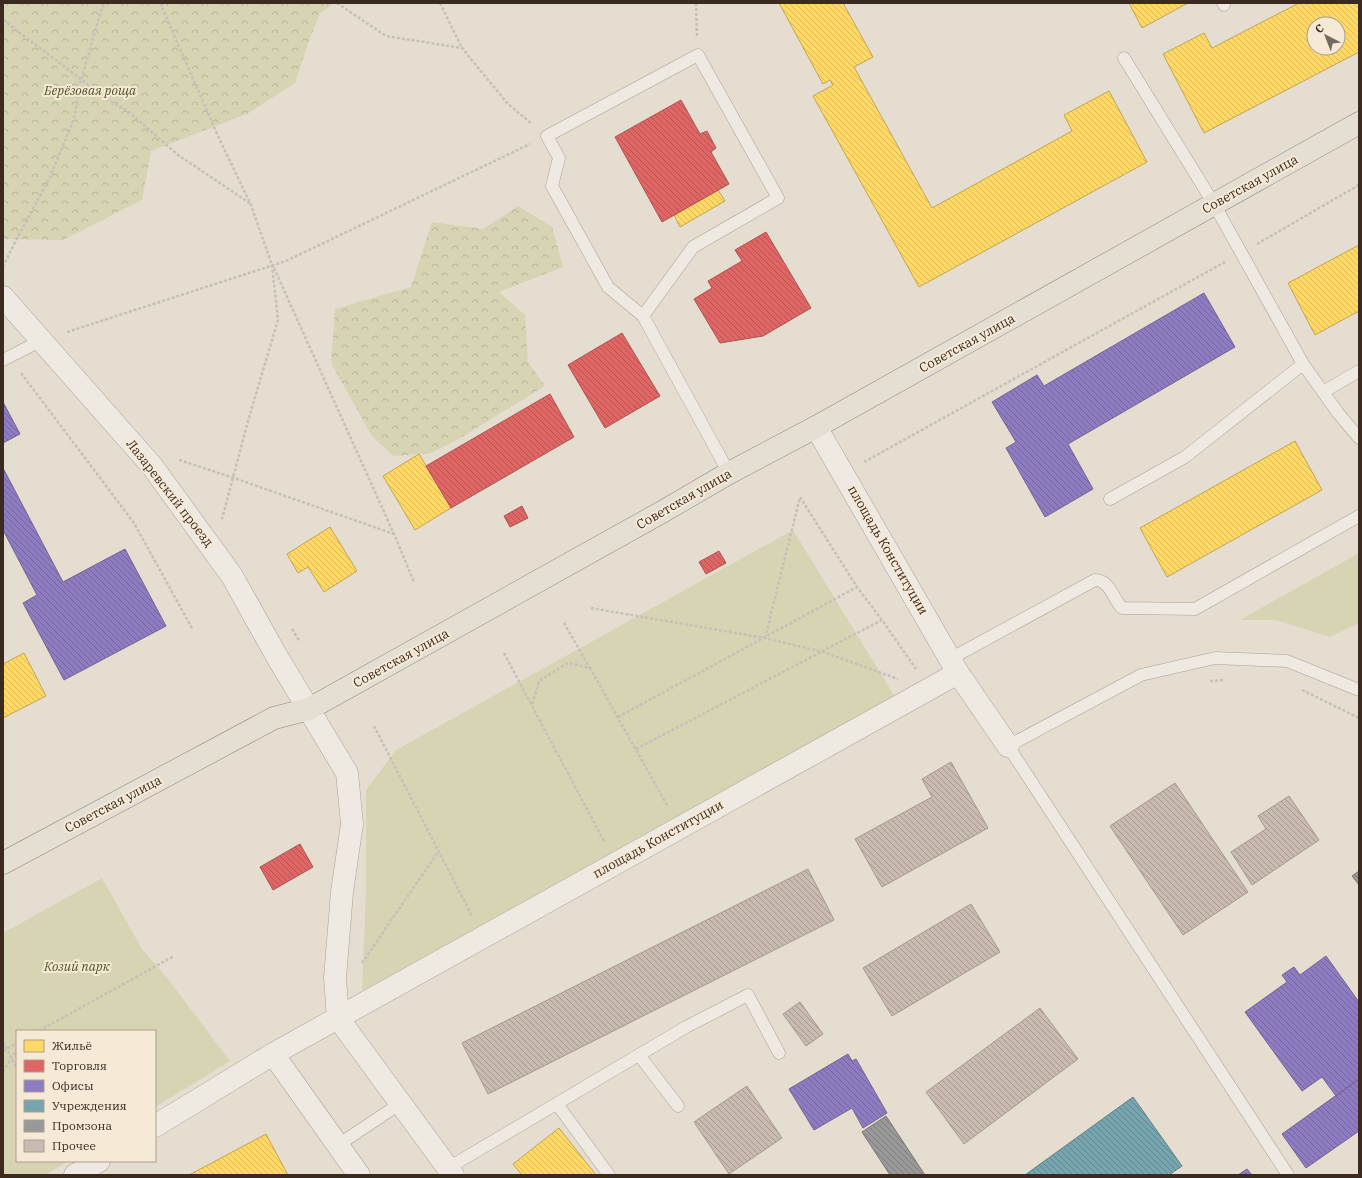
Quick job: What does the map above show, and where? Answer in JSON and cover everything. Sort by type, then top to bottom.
[{"type":"main road","name":"Советская улица","points":[[3,863],[274,718],[309,709],[729,473],[816,427],[1359,123]]},
{"type":"street","name":"Лазаревский проезд","points":[[3,297],[152,466],[214,550],[232,576],[276,655],[347,773],[352,824],[342,892],[335,978]]},
{"type":"street","name":"площадь Конституции","points":[[816,427],[844,473],[954,666],[1008,746]]},
{"type":"street","name":"площадь Конституции","points":[[273,1054],[679,827],[954,666]]},
{"type":"street","points":[[335,978],[338,1018],[451,1172]]},
{"type":"street","points":[[310,1033],[335,978]]},
{"type":"street","points":[[156,1125],[273,1054],[359,1175]]},
{"type":"street","points":[[75,1175],[97,1167]]},
{"type":"lane","points":[[643,316],[693,247],[778,198],[698,56],[547,136],[559,158],[552,186],[608,287],[643,316],[729,473]]},
{"type":"lane","points":[[1124,58],[1214,204],[1303,364],[1338,413],[1359,438]]},
{"type":"lane","points":[[6,359],[42,340]]},
{"type":"lane","points":[[1110,499],[1185,457],[1303,364]]},
{"type":"lane","points":[[1323,392],[1359,371]]},
{"type":"lane","points":[[954,666],[1095,580],[1101,580],[1106,584],[1122,608],[1195,609],[1359,516]]},
{"type":"lane","points":[[1288,1175],[1008,746],[1141,675],[1214,658],[1287,661],[1359,690]]},
{"type":"lane","points":[[451,1172],[557,1104],[686,1027],[748,996],[779,1053]]},
{"type":"lane","points":[[639,1055],[678,1106]]},
{"type":"lane","points":[[338,1145],[401,1103]]},
{"type":"lane","points":[[557,1104],[609,1175]]},
{"type":"path","points":[[3,267],[50,177],[74,119],[81,80],[102,8],[105,3]]},
{"type":"path","points":[[160,3],[218,136],[251,204],[272,265],[394,534],[414,582]]},
{"type":"path","points":[[336,3],[386,36],[462,48]]},
{"type":"path","points":[[42,340],[286,261],[547,136],[507,103],[462,48],[440,3]]},
{"type":"path","points":[[696,3],[698,56]]},
{"type":"path","points":[[3,20],[108,100],[129,112],[178,155],[251,204]]},
{"type":"path","points":[[844,473],[1359,185]]},
{"type":"path","points":[[214,550],[248,421],[278,320],[272,265]]},
{"type":"path","points":[[6,359],[134,523],[193,630]]},
{"type":"path","points":[[177,460],[234,478],[394,534]]},
{"type":"path","points":[[764,638],[800,497],[857,588],[882,620],[918,672]]},
{"type":"path","points":[[618,717],[857,588]]},
{"type":"path","points":[[591,608],[764,638],[823,652],[903,680],[896,684]]},
{"type":"path","points":[[636,750],[882,620]]},
{"type":"path","points":[[564,623],[679,827]]},
{"type":"path","points":[[504,653],[615,863]]},
{"type":"path","points":[[532,706],[539,681],[568,663],[590,668]]},
{"type":"path","points":[[1208,681],[1224,680]]},
{"type":"path","points":[[1298,688],[1359,718]]},
{"type":"path","points":[[374,726],[483,937]]},
{"type":"path","points":[[667,806],[674,802]]},
{"type":"path","points":[[358,969],[438,852]]},
{"type":"path","points":[[41,1030],[174,956]]},
{"type":"path","points":[[3,1042],[16,1067]]},
{"type":"path","points":[[3,1051],[16,1044]]},
{"type":"path","points":[[3,1072],[16,1051]]},
{"type":"green space","name":"Берёзовая роща","points":[[3,3],[334,3],[320,14],[295,83],[247,114],[151,151],[142,200],[63,240],[3,239]]},
{"type":"green space","points":[[518,206],[552,227],[563,267],[499,292],[525,315],[528,362],[545,386],[457,440],[431,453],[393,456],[372,436],[331,363],[335,309],[411,287],[432,222],[483,229]]},
{"type":"green space","points":[[793,530],[895,697],[362,991],[366,890],[366,790],[396,750]]},
{"type":"green space","points":[[1359,553],[1359,623],[1330,637],[1276,620],[1240,620]]},
{"type":"green space","name":"Козий парк","points":[[102,878],[142,949],[168,979],[230,1061],[156,1106],[156,1030],[16,1030],[16,1162],[66,1162],[46,1175],[3,1175],[3,933]]},
{"type":"building: Жильё","points":[[779,3],[843,3],[873,57],[854,67],[932,208],[1072,131],[1064,115],[1109,91],[1147,162],[919,287],[813,96],[833,85],[830,80],[823,84]]},
{"type":"building: Жильё","points":[[1129,3],[1188,3],[1142,28]]},
{"type":"building: Жильё","points":[[1299,3],[1359,3],[1359,52],[1204,133],[1163,54],[1204,33],[1212,48]]},
{"type":"building: Жильё","points":[[718,190],[725,201],[680,227],[674,215]]},
{"type":"building: Жильё","points":[[1359,245],[1359,311],[1315,335],[1288,283]]},
{"type":"building: Жильё","points":[[1295,441],[1322,490],[1167,577],[1140,528]]},
{"type":"building: Жильё","points":[[419,454],[451,508],[415,530],[383,476]]},
{"type":"building: Жильё","points":[[330,527],[357,571],[324,592],[308,567],[298,573],[287,554]]},
{"type":"building: Жильё","points":[[24,653],[46,696],[3,718],[3,664]]},
{"type":"building: Жильё","points":[[559,1128],[596,1175],[522,1175],[513,1164]]},
{"type":"building: Жильё","points":[[266,1134],[288,1175],[189,1175]]},
{"type":"building: Торговля","points":[[681,100],[700,134],[707,131],[716,148],[711,152],[729,184],[662,222],[615,137]]},
{"type":"building: Торговля","points":[[766,232],[811,308],[763,336],[720,343],[694,299],[712,288],[708,281],[742,261],[735,250]]},
{"type":"building: Торговля","points":[[622,333],[660,396],[605,428],[568,365]]},
{"type":"building: Торговля","points":[[550,394],[574,437],[451,508],[426,466]]},
{"type":"building: Торговля","points":[[522,506],[528,518],[510,527],[504,516]]},
{"type":"building: Торговля","points":[[719,551],[726,563],[706,574],[699,562]]},
{"type":"building: Торговля","points":[[300,844],[313,867],[273,890],[260,867]]},
{"type":"building: Офисы","points":[[1204,293],[1235,347],[1068,444],[1093,489],[1045,517],[1006,448],[1016,442],[992,402],[1037,375],[1044,386]]},
{"type":"building: Офисы","points":[[3,402],[20,434],[3,443]]},
{"type":"building: Офисы","points":[[3,468],[63,582],[125,549],[166,626],[64,680],[23,603],[37,595],[3,530]]},
{"type":"building: Офисы","points":[[1326,956],[1359,1002],[1359,1079],[1336,1096],[1322,1077],[1302,1091],[1245,1012],[1287,982],[1282,975],[1294,967],[1300,975]]},
{"type":"building: Офисы","points":[[848,1054],[852,1061],[856,1059],[887,1113],[863,1128],[852,1108],[814,1130],[789,1089]]},
{"type":"building: Офисы","points":[[1359,1079],[1359,1131],[1306,1168],[1282,1134]]},
{"type":"building: Офисы","points":[[1247,1169],[1252,1175],[1238,1175]]},
{"type":"building: Учреждения","points":[[1133,1097],[1182,1166],[1169,1175],[1025,1175]]},
{"type":"building: Промзона","points":[[1359,871],[1359,885],[1352,876]]},
{"type":"building: Промзона","points":[[886,1116],[925,1175],[890,1175],[862,1132]]},
{"type":"building: Прочее","points":[[951,762],[988,828],[882,887],[855,839],[932,797],[922,779]]},
{"type":"building: Прочее","points":[[1175,783],[1248,892],[1183,935],[1110,826]]},
{"type":"building: Прочее","points":[[1289,796],[1319,840],[1252,885],[1231,852],[1266,829],[1258,816]]},
{"type":"building: Прочее","points":[[808,869],[834,920],[488,1094],[462,1043]]},
{"type":"building: Прочее","points":[[971,904],[1000,952],[892,1016],[863,968]]},
{"type":"building: Прочее","points":[[800,1002],[823,1034],[806,1046],[783,1014]]},
{"type":"building: Прочее","points":[[1040,1008],[1078,1059],[964,1144],[926,1092]]},
{"type":"building: Прочее","points":[[747,1086],[782,1138],[729,1174],[694,1122]]}]
